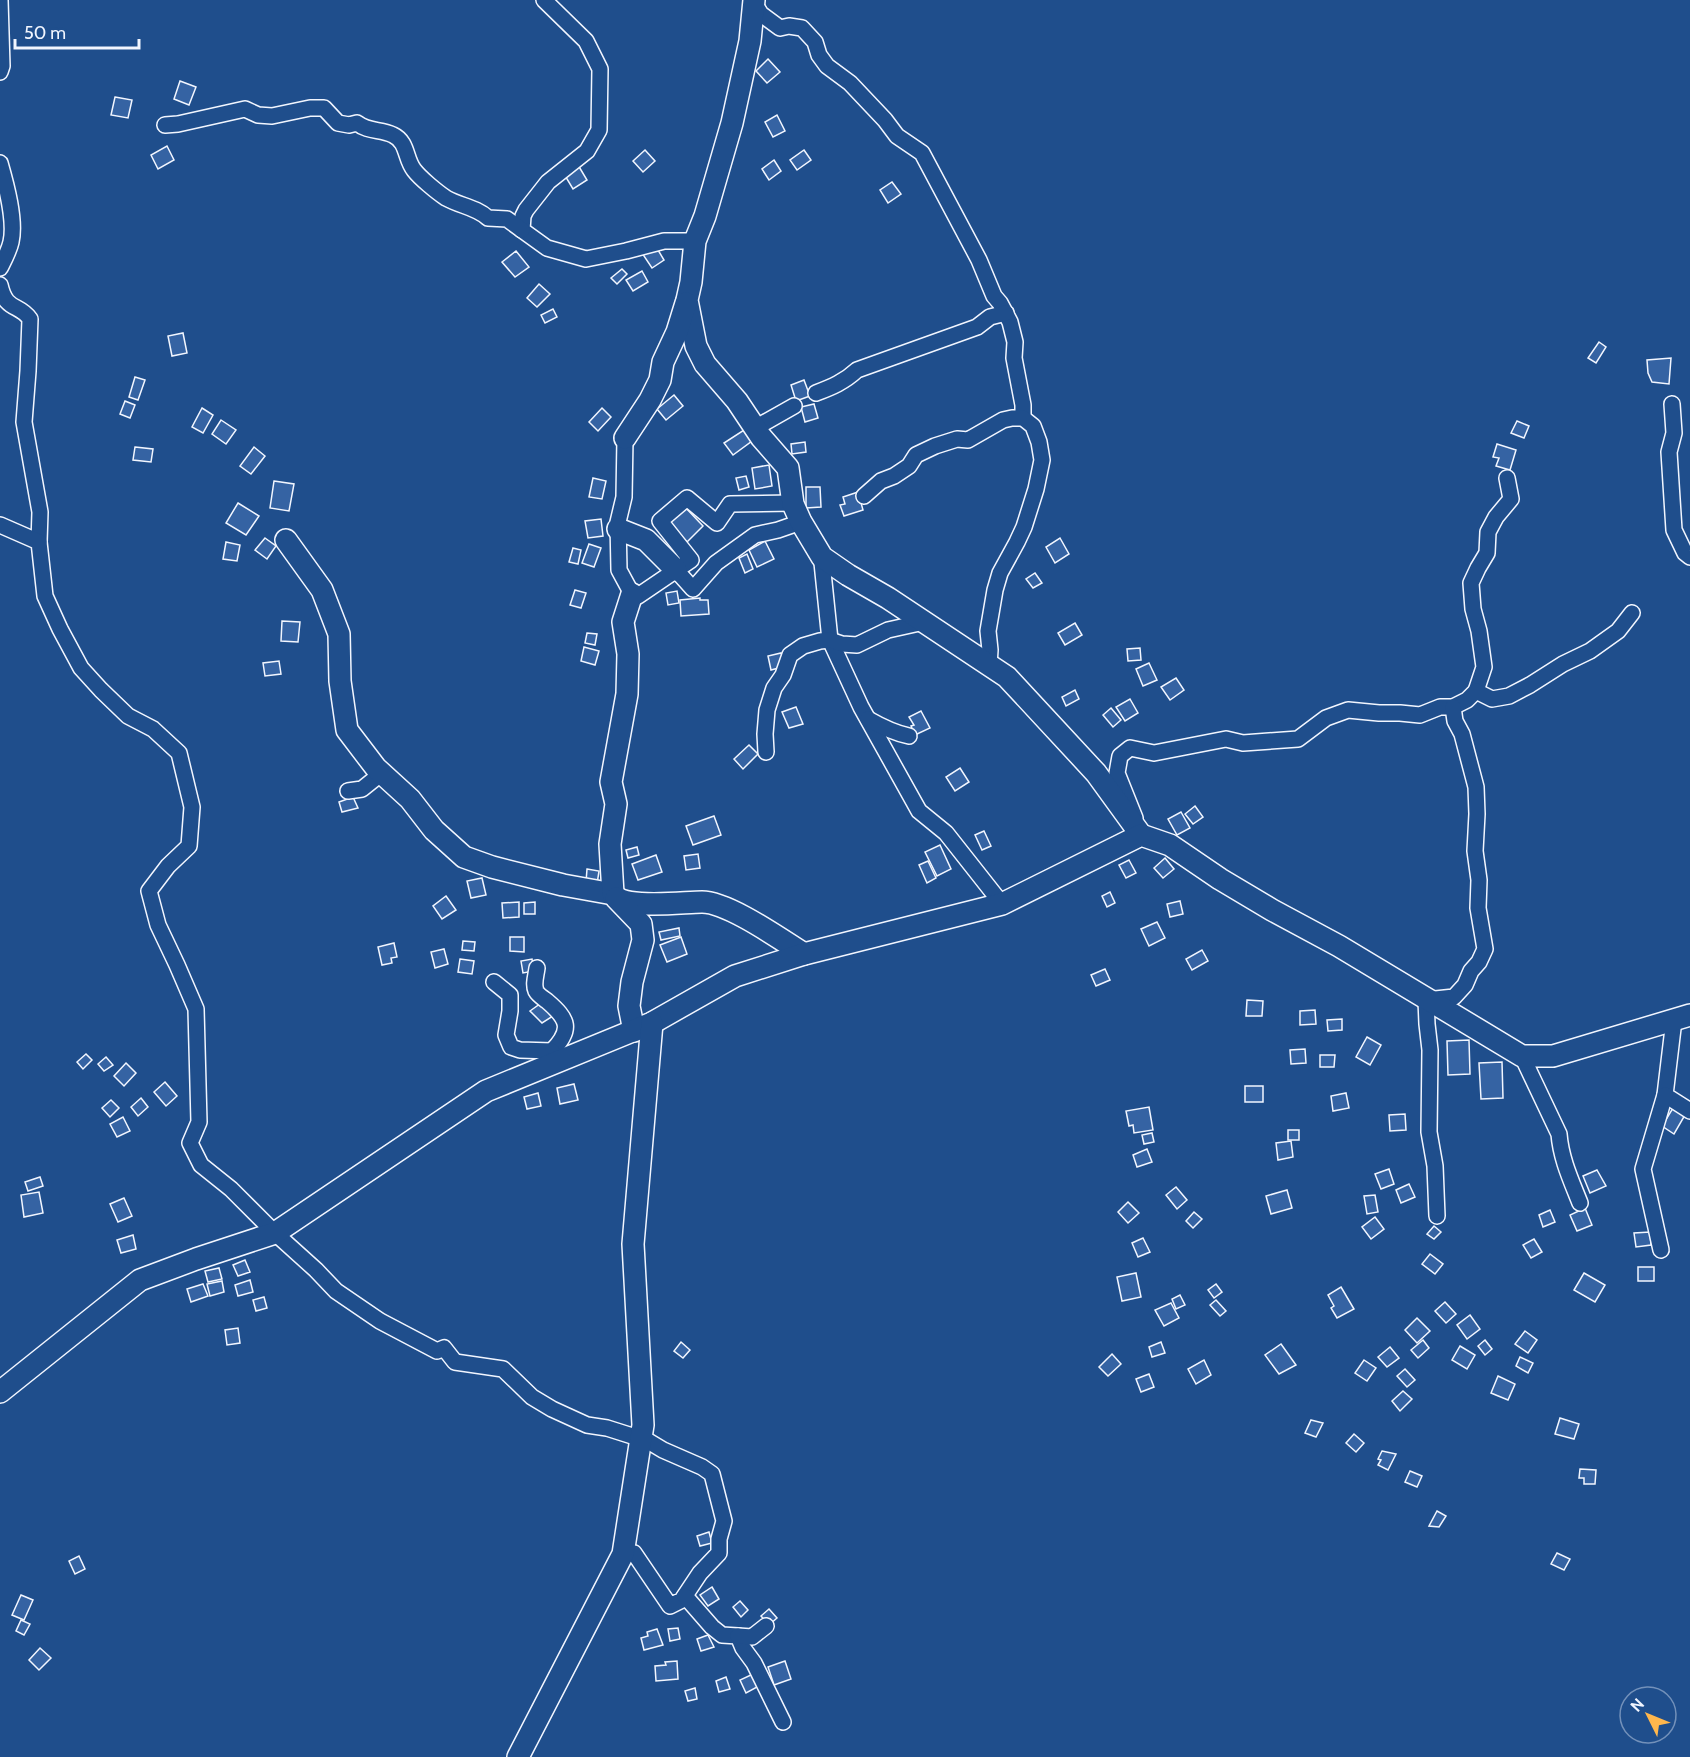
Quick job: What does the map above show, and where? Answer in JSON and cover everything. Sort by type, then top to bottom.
[{"type":"street","points":[[0,0],[2,66],[0,72]]},
{"type":"street","points":[[522,230],[526,210],[548,182],[587,151],[599,130],[600,69],[586,41],[544,0]]},
{"type":"street","points":[[754,2],[750,41],[732,123],[705,216],[695,241],[687,300],[677,332],[663,362],[660,380],[625,438],[624,496],[618,522],[619,570],[632,594],[638,596],[691,560],[660,521],[687,498],[717,523],[730,504],[797,512]]},
{"type":"street","points":[[754,2],[761,14],[780,28],[789,26],[802,28],[815,42],[819,55],[827,66],[850,83],[897,136],[922,153],[979,260],[994,297],[1006,314],[1015,342],[1014,358],[1023,405],[1023,418]]},
{"type":"street","points":[[165,125],[245,109],[258,115],[272,116],[310,108],[324,108],[338,123],[349,125],[357,123],[363,128],[394,135],[403,143],[413,169],[445,197],[480,211],[488,219],[507,219],[547,248],[586,259],[664,240],[695,241]]},
{"type":"street","points":[[0,163],[8,191],[12,234],[11,244],[0,268]]},
{"type":"street","points":[[0,285],[2,296],[12,307],[24,312],[30,319],[24,422],[40,512],[39,542],[45,596],[81,668],[128,716],[153,729],[178,753],[192,807],[189,846],[168,866],[149,891],[158,925],[196,1010],[199,1122],[190,1143],[201,1164],[231,1189],[336,1291],[380,1321],[438,1351],[444,1348],[454,1362],[503,1369],[532,1397],[587,1425],[607,1428],[641,1439],[702,1467],[712,1474],[724,1521],[719,1539],[719,1553],[700,1573],[682,1600],[670,1606],[634,1553],[623,1554]]},
{"type":"street","points":[[687,300],[696,346],[705,364],[737,401],[760,437],[788,468],[797,512],[822,557],[1007,677],[1096,773],[1141,835],[1170,845],[1220,879],[1339,946],[1522,1056],[1553,1056],[1682,1018],[1665,1095],[1643,1169],[1661,1250]]},
{"type":"street","points":[[816,393],[847,379],[857,370],[977,327],[990,317],[1006,314]]},
{"type":"street","points":[[1672,404],[1674,433],[1669,452],[1674,530],[1685,553],[1690,557]]},
{"type":"street","points":[[755,428],[794,406]]},
{"type":"street","points":[[864,496],[881,481],[909,466],[916,455],[935,446],[957,440],[968,440],[1003,420],[1012,418],[1023,418],[1033,426],[1042,460],[1024,527],[1000,573],[995,590],[988,631],[989,665]]},
{"type":"street","points":[[1141,835],[1117,773],[1120,756],[1130,748],[1154,753],[1226,739],[1243,743],[1298,739],[1326,718],[1348,710],[1420,715],[1440,707],[1453,707],[1467,700],[1476,691],[1484,667],[1473,609],[1471,583],[1487,553],[1488,532],[1496,517],[1511,499],[1507,478]]},
{"type":"street","points":[[618,529],[646,540],[693,589],[716,563],[755,535],[797,512]]},
{"type":"street","points":[[0,525],[39,542]]},
{"type":"street","points":[[286,540],[322,590],[339,634],[340,681],[347,730],[382,773],[410,799],[435,830],[464,857],[492,867],[614,896],[621,900],[657,905],[705,902],[729,908],[804,954]]},
{"type":"street","points":[[821,553],[830,640],[866,717],[919,811],[946,833],[1002,904]]},
{"type":"street","points":[[518,1757],[623,1554],[643,1425],[633,1244],[643,1027],[629,1006],[632,981],[643,940],[641,924],[614,896],[610,844],[616,804],[611,782],[627,694],[628,654],[623,622],[632,594]]},
{"type":"street","points":[[1476,691],[1491,699],[1509,696],[1548,672],[1590,651],[1618,631],[1632,613]]},
{"type":"street","points":[[766,752],[765,734],[768,710],[774,688],[783,675],[790,655],[803,646],[820,641],[830,640],[857,645],[888,630],[924,622]]},
{"type":"street","points":[[1426,1000],[1455,997],[1465,985],[1485,949],[1478,908],[1479,880],[1475,851],[1476,786],[1455,721],[1453,707]]},
{"type":"street","points":[[866,717],[880,727],[896,734],[909,736]]},
{"type":"street","points":[[348,791],[362,789],[382,773]]},
{"type":"street","points":[[0,1392],[140,1280],[275,1233],[486,1091],[552,1058],[643,1027],[735,976],[804,954],[1002,904],[1141,835]]},
{"type":"street","points":[[537,968],[534,983],[537,993],[563,1018],[566,1031],[552,1058]]},
{"type":"street","points":[[494,982],[510,995],[506,1035],[511,1047],[552,1058]]},
{"type":"street","points":[[1426,1000],[1430,1050],[1429,1132],[1435,1166],[1437,1216]]},
{"type":"street","points":[[1522,1056],[1559,1134],[1569,1177],[1580,1203]]},
{"type":"street","points":[[1665,1095],[1690,1111]]},
{"type":"street","points":[[685,1596],[722,1635],[752,1637],[766,1626]]},
{"type":"street","points":[[738,1636],[783,1722]]},
{"type":"building","points":[[768,59],[780,72],[767,83],[756,71]]},
{"type":"building","points":[[180,81],[196,87],[189,105],[174,99]]},
{"type":"building","points":[[115,97],[132,100],[128,118],[111,115]]},
{"type":"building","points":[[777,115],[785,131],[773,137],[765,122]]},
{"type":"building","points":[[167,146],[174,160],[158,169],[151,155]]},
{"type":"building","points":[[645,150],[655,161],[643,172],[633,161]]},
{"type":"building","points":[[804,150],[811,160],[797,170],[790,160]]},
{"type":"building","points":[[774,160],[781,171],[769,180],[762,169]]},
{"type":"building","points":[[578,165],[587,180],[573,189],[564,174]]},
{"type":"building","points":[[892,182],[901,194],[888,203],[880,190]]},
{"type":"building","points":[[655,245],[664,260],[652,268],[642,253]]},
{"type":"building","points":[[516,251],[529,267],[515,277],[502,262]]},
{"type":"building","points":[[622,269],[627,274],[617,284],[611,278]]},
{"type":"building","points":[[642,271],[648,282],[633,291],[626,280]]},
{"type":"building","points":[[539,284],[550,294],[537,307],[527,298]]},
{"type":"building","points":[[553,309],[557,317],[545,323],[541,315]]},
{"type":"building","points":[[183,333],[187,353],[172,356],[168,336]]},
{"type":"building","points":[[1599,342],[1606,347],[1596,363],[1588,358]]},
{"type":"building","points":[[1671,358],[1669,384],[1652,382],[1648,373],[1647,360]]},
{"type":"building","points":[[135,377],[145,380],[138,400],[129,397]]},
{"type":"building","points":[[804,380],[810,396],[796,401],[791,385]]},
{"type":"building","points":[[674,395],[683,406],[666,420],[657,409]]},
{"type":"building","points":[[125,401],[135,405],[130,418],[120,414]]},
{"type":"building","points":[[814,404],[818,418],[805,422],[801,407]]},
{"type":"building","points":[[202,408],[213,415],[203,433],[192,427]]},
{"type":"building","points":[[602,408],[611,417],[598,431],[589,422]]},
{"type":"building","points":[[221,420],[236,430],[226,444],[212,434]]},
{"type":"building","points":[[1517,421],[1529,426],[1524,438],[1511,433]]},
{"type":"building","points":[[744,430],[752,441],[733,455],[724,443]]},
{"type":"building","points":[[805,442],[806,452],[792,454],[791,444]]},
{"type":"building","points":[[1497,444],[1516,450],[1510,470],[1496,466],[1499,458],[1493,457]]},
{"type":"building","points":[[135,447],[153,449],[151,462],[133,460]]},
{"type":"building","points":[[254,447],[265,456],[251,474],[240,466]]},
{"type":"building","points":[[769,465],[772,486],[755,489],[752,468]]},
{"type":"building","points":[[746,476],[749,487],[739,490],[736,478]]},
{"type":"building","points":[[593,478],[606,481],[602,499],[589,497]]},
{"type":"building","points":[[274,481],[294,484],[289,511],[270,508]]},
{"type":"building","points":[[806,487],[820,487],[821,507],[806,508]]},
{"type":"building","points":[[858,492],[863,510],[844,516],[840,505],[845,504],[843,497]]},
{"type":"building","points":[[238,503],[259,516],[246,535],[226,523]]},
{"type":"building","points":[[684,506],[703,526],[687,542],[667,522]]},
{"type":"building","points":[[601,519],[603,536],[588,538],[585,521]]},
{"type":"building","points":[[265,538],[276,546],[267,559],[255,550]]},
{"type":"building","points":[[1060,538],[1069,554],[1055,563],[1046,547]]},
{"type":"building","points":[[765,541],[774,559],[757,567],[749,550]]},
{"type":"building","points":[[226,542],[240,545],[237,561],[223,559]]},
{"type":"building","points":[[589,544],[601,548],[594,567],[582,563]]},
{"type":"building","points":[[573,548],[581,550],[578,564],[569,562]]},
{"type":"building","points":[[747,554],[753,569],[745,573],[739,558]]},
{"type":"building","points":[[1035,573],[1042,583],[1033,588],[1026,579]]},
{"type":"building","points":[[575,590],[586,593],[581,608],[570,605]]},
{"type":"building","points":[[677,591],[679,603],[668,605],[666,593]]},
{"type":"building","points":[[700,598],[700,600],[708,600],[709,614],[681,616],[680,600]]},
{"type":"building","points":[[282,621],[300,622],[298,642],[281,641]]},
{"type":"building","points":[[1075,623],[1082,635],[1065,645],[1058,633]]},
{"type":"building","points":[[587,633],[597,634],[595,645],[585,643]]},
{"type":"building","points":[[584,647],[599,651],[595,665],[581,661]]},
{"type":"building","points":[[1140,648],[1141,660],[1128,661],[1127,649]]},
{"type":"building","points":[[781,653],[786,666],[771,670],[768,656]]},
{"type":"building","points":[[279,661],[281,674],[265,676],[263,663]]},
{"type":"building","points":[[1149,663],[1157,680],[1143,686],[1136,669]]},
{"type":"building","points":[[1176,678],[1184,690],[1170,700],[1161,687]]},
{"type":"building","points":[[1075,690],[1079,699],[1066,706],[1062,697]]},
{"type":"building","points":[[1130,699],[1138,713],[1125,721],[1116,707]]},
{"type":"building","points":[[796,707],[803,724],[789,728],[782,712]]},
{"type":"building","points":[[1111,708],[1121,720],[1113,727],[1103,715]]},
{"type":"building","points":[[921,711],[930,728],[915,735],[911,726],[914,725],[909,717]]},
{"type":"building","points":[[749,745],[758,754],[743,769],[734,759]]},
{"type":"building","points":[[960,768],[969,782],[955,791],[946,777]]},
{"type":"building","points":[[353,797],[358,808],[342,812],[339,802]]},
{"type":"building","points":[[1195,806],[1203,817],[1193,824],[1185,814]]},
{"type":"building","points":[[1181,812],[1190,828],[1177,835],[1168,819]]},
{"type":"building","points":[[714,816],[721,835],[693,845],[686,826]]},
{"type":"building","points":[[984,831],[991,846],[982,850],[975,835]]},
{"type":"building","points":[[940,845],[951,869],[937,876],[925,852]]},
{"type":"building","points":[[637,847],[639,855],[628,858],[626,850]]},
{"type":"building","points":[[698,854],[700,868],[686,870],[684,856]]},
{"type":"building","points":[[656,855],[662,872],[638,880],[632,864]]},
{"type":"building","points":[[1165,858],[1174,869],[1163,878],[1154,868]]},
{"type":"building","points":[[1129,860],[1136,873],[1126,878],[1119,865]]},
{"type":"building","points":[[928,861],[936,878],[927,883],[919,865]]},
{"type":"building","points":[[587,869],[599,871],[597,884],[586,882]]},
{"type":"building","points":[[482,878],[486,895],[471,898],[467,881]]},
{"type":"building","points":[[1110,892],[1115,903],[1107,907],[1102,896]]},
{"type":"building","points":[[446,896],[456,910],[442,919],[433,906]]},
{"type":"building","points":[[1180,901],[1183,914],[1170,917],[1167,904]]},
{"type":"building","points":[[519,902],[519,917],[503,918],[502,903]]},
{"type":"building","points":[[535,902],[535,914],[524,914],[524,903]]},
{"type":"building","points":[[1157,922],[1165,938],[1149,946],[1141,929]]},
{"type":"building","points":[[679,928],[680,936],[661,940],[659,932]]},
{"type":"building","points":[[510,937],[524,937],[524,952],[510,951]]},
{"type":"building","points":[[681,937],[687,954],[667,962],[660,945]]},
{"type":"building","points":[[463,941],[475,942],[474,951],[462,950]]},
{"type":"building","points":[[394,943],[397,957],[391,958],[392,963],[382,965],[378,947]]},
{"type":"building","points":[[444,949],[448,964],[435,968],[431,952]]},
{"type":"building","points":[[1202,950],[1208,961],[1192,970],[1186,959]]},
{"type":"building","points":[[460,959],[474,961],[472,974],[458,972]]},
{"type":"building","points":[[532,959],[534,971],[523,973],[521,961]]},
{"type":"building","points":[[1105,969],[1110,980],[1096,986],[1091,975]]},
{"type":"building","points":[[1247,1000],[1263,1001],[1262,1016],[1246,1016]]},
{"type":"building","points":[[544,1001],[556,1014],[542,1023],[530,1011]]},
{"type":"building","points":[[1315,1010],[1316,1024],[1300,1025],[1300,1011]]},
{"type":"building","points":[[1342,1019],[1342,1030],[1328,1031],[1327,1020]]},
{"type":"building","points":[[1367,1037],[1381,1045],[1370,1065],[1356,1057]]},
{"type":"building","points":[[1469,1040],[1470,1074],[1448,1075],[1447,1041]]},
{"type":"building","points":[[1305,1049],[1306,1063],[1291,1064],[1290,1050]]},
{"type":"building","points":[[86,1054],[92,1060],[83,1069],[77,1062]]},
{"type":"building","points":[[1320,1055],[1335,1055],[1334,1067],[1320,1067]]},
{"type":"building","points":[[106,1057],[113,1065],[104,1071],[98,1064]]},
{"type":"building","points":[[1502,1062],[1503,1098],[1481,1099],[1479,1063]]},
{"type":"building","points":[[126,1063],[136,1073],[124,1086],[114,1076]]},
{"type":"building","points":[[165,1082],[177,1096],[166,1106],[154,1092]]},
{"type":"building","points":[[574,1084],[578,1100],[560,1104],[557,1088]]},
{"type":"building","points":[[1245,1086],[1263,1086],[1263,1102],[1245,1102]]},
{"type":"building","points":[[538,1093],[541,1106],[527,1109],[524,1097]]},
{"type":"building","points":[[1346,1093],[1349,1108],[1333,1111],[1331,1096]]},
{"type":"building","points":[[141,1098],[148,1107],[138,1116],[131,1107]]},
{"type":"building","points":[[111,1100],[119,1108],[110,1117],[102,1108]]},
{"type":"building","points":[[1149,1107],[1153,1130],[1134,1133],[1133,1125],[1129,1126],[1126,1111]]},
{"type":"building","points":[[1673,1108],[1685,1115],[1674,1134],[1662,1126]]},
{"type":"building","points":[[1405,1114],[1406,1130],[1390,1131],[1389,1115]]},
{"type":"building","points":[[123,1117],[130,1131],[117,1137],[110,1124]]},
{"type":"building","points":[[1288,1130],[1299,1130],[1299,1140],[1288,1140]]},
{"type":"building","points":[[1152,1133],[1154,1142],[1144,1144],[1142,1135]]},
{"type":"building","points":[[1291,1141],[1293,1157],[1278,1160],[1276,1143]]},
{"type":"building","points":[[1147,1149],[1152,1162],[1137,1167],[1133,1155]]},
{"type":"building","points":[[1389,1169],[1394,1184],[1381,1189],[1375,1174]]},
{"type":"building","points":[[1597,1170],[1606,1186],[1590,1193],[1583,1176]]},
{"type":"building","points":[[40,1177],[43,1186],[28,1191],[25,1182]]},
{"type":"building","points":[[1409,1184],[1415,1197],[1401,1203],[1396,1190]]},
{"type":"building","points":[[1176,1187],[1187,1200],[1177,1209],[1166,1195]]},
{"type":"building","points":[[1287,1190],[1292,1208],[1271,1214],[1266,1196]]},
{"type":"building","points":[[39,1192],[43,1213],[24,1217],[21,1195]]},
{"type":"building","points":[[1375,1195],[1378,1212],[1367,1214],[1364,1196]]},
{"type":"building","points":[[124,1198],[132,1216],[118,1222],[110,1204]]},
{"type":"building","points":[[1128,1202],[1139,1213],[1128,1223],[1118,1212]]},
{"type":"building","points":[[1585,1208],[1592,1225],[1577,1231],[1570,1215]]},
{"type":"building","points":[[1550,1210],[1555,1222],[1543,1227],[1539,1215]]},
{"type":"building","points":[[1194,1212],[1202,1219],[1193,1228],[1186,1221]]},
{"type":"building","points":[[1375,1217],[1384,1229],[1371,1239],[1362,1227]]},
{"type":"building","points":[[1434,1226],[1441,1232],[1434,1239],[1427,1234]]},
{"type":"building","points":[[1650,1232],[1651,1245],[1636,1247],[1634,1233]]},
{"type":"building","points":[[133,1235],[136,1249],[121,1253],[117,1240]]},
{"type":"building","points":[[1143,1238],[1150,1252],[1138,1257],[1132,1243]]},
{"type":"building","points":[[1534,1239],[1542,1252],[1531,1258],[1523,1245]]},
{"type":"building","points":[[1430,1254],[1443,1264],[1435,1274],[1422,1264]]},
{"type":"building","points":[[245,1260],[250,1272],[238,1276],[233,1265]]},
{"type":"building","points":[[1638,1267],[1654,1267],[1654,1281],[1638,1281]]},
{"type":"building","points":[[219,1268],[222,1279],[208,1282],[205,1271]]},
{"type":"building","points":[[1136,1273],[1141,1297],[1122,1301],[1117,1277]]},
{"type":"building","points":[[1584,1273],[1605,1285],[1595,1302],[1574,1290]]},
{"type":"building","points":[[250,1280],[253,1292],[238,1296],[235,1285]]},
{"type":"building","points":[[222,1281],[224,1292],[210,1296],[207,1284]]},
{"type":"building","points":[[203,1284],[208,1296],[191,1302],[187,1289]]},
{"type":"building","points":[[1216,1284],[1222,1292],[1214,1298],[1208,1290]]},
{"type":"building","points":[[1341,1287],[1354,1309],[1337,1318],[1331,1308],[1334,1306],[1328,1295]]},
{"type":"building","points":[[1180,1295],[1185,1305],[1176,1309],[1172,1299]]},
{"type":"building","points":[[264,1297],[267,1308],[256,1311],[253,1300]]},
{"type":"building","points":[[1216,1300],[1226,1311],[1220,1316],[1210,1305]]},
{"type":"building","points":[[1445,1302],[1456,1314],[1446,1323],[1435,1311]]},
{"type":"building","points":[[1171,1303],[1179,1318],[1164,1326],[1155,1310]]},
{"type":"building","points":[[1470,1315],[1480,1329],[1467,1339],[1457,1325]]},
{"type":"building","points":[[1417,1318],[1430,1331],[1417,1343],[1405,1330]]},
{"type":"building","points":[[238,1328],[240,1343],[227,1345],[225,1330]]},
{"type":"building","points":[[1525,1331],[1537,1340],[1528,1353],[1515,1344]]},
{"type":"building","points":[[1423,1340],[1429,1348],[1418,1358],[1411,1350]]},
{"type":"building","points":[[1485,1340],[1492,1349],[1485,1355],[1478,1346]]},
{"type":"building","points":[[681,1342],[690,1350],[683,1358],[674,1351]]},
{"type":"building","points":[[1161,1342],[1165,1353],[1152,1357],[1149,1347]]},
{"type":"building","points":[[1281,1344],[1296,1365],[1279,1374],[1265,1355]]},
{"type":"building","points":[[1460,1346],[1475,1355],[1467,1369],[1452,1360]]},
{"type":"building","points":[[1390,1347],[1399,1358],[1387,1367],[1378,1357]]},
{"type":"building","points":[[1112,1354],[1121,1364],[1108,1376],[1099,1367]]},
{"type":"building","points":[[1520,1357],[1533,1363],[1528,1373],[1516,1366]]},
{"type":"building","points":[[1204,1360],[1211,1375],[1196,1384],[1188,1369]]},
{"type":"building","points":[[1364,1360],[1376,1368],[1367,1381],[1355,1373]]},
{"type":"building","points":[[1405,1369],[1415,1380],[1407,1387],[1397,1376]]},
{"type":"building","points":[[1149,1374],[1154,1387],[1141,1392],[1136,1379]]},
{"type":"building","points":[[1498,1376],[1515,1384],[1508,1400],[1491,1393]]},
{"type":"building","points":[[1403,1391],[1412,1399],[1400,1411],[1392,1401]]},
{"type":"building","points":[[1560,1418],[1579,1424],[1574,1439],[1555,1434]]},
{"type":"building","points":[[1311,1420],[1323,1423],[1316,1437],[1305,1433]]},
{"type":"building","points":[[1354,1434],[1364,1443],[1356,1452],[1346,1443]]},
{"type":"building","points":[[1382,1451],[1396,1454],[1388,1470],[1378,1465]]},
{"type":"building","points":[[1580,1469],[1596,1470],[1595,1484],[1584,1484],[1584,1478],[1579,1478]]},
{"type":"building","points":[[1410,1471],[1422,1476],[1417,1487],[1405,1482]]},
{"type":"building","points":[[1437,1511],[1446,1516],[1439,1527],[1429,1526]]},
{"type":"building","points":[[709,1532],[712,1543],[700,1546],[697,1536]]},
{"type":"building","points":[[1557,1553],[1570,1559],[1564,1570],[1551,1564]]},
{"type":"building","points":[[79,1556],[85,1569],[75,1574],[69,1561]]},
{"type":"building","points":[[712,1587],[719,1599],[708,1606],[700,1595]]},
{"type":"building","points":[[21,1595],[33,1600],[24,1620],[12,1615]]},
{"type":"building","points":[[740,1601],[748,1610],[741,1617],[733,1607]]},
{"type":"building","points":[[769,1609],[777,1618],[769,1625],[761,1616]]},
{"type":"building","points":[[21,1620],[30,1624],[24,1635],[16,1631]]},
{"type":"building","points":[[678,1628],[680,1639],[670,1641],[668,1629]]},
{"type":"building","points":[[657,1629],[663,1645],[644,1650],[641,1638],[648,1636],[647,1632]]},
{"type":"building","points":[[708,1635],[714,1647],[701,1651],[697,1639]]},
{"type":"building","points":[[40,1648],[51,1658],[39,1670],[29,1660]]},
{"type":"building","points":[[677,1661],[678,1679],[656,1681],[655,1666]]},
{"type":"building","points":[[785,1661],[791,1679],[774,1685],[768,1667]]},
{"type":"building","points":[[753,1674],[759,1686],[746,1693],[740,1680]]},
{"type":"building","points":[[726,1677],[730,1689],[719,1692],[716,1681]]},
{"type":"building","points":[[695,1688],[697,1699],[688,1701],[685,1691]]}]
